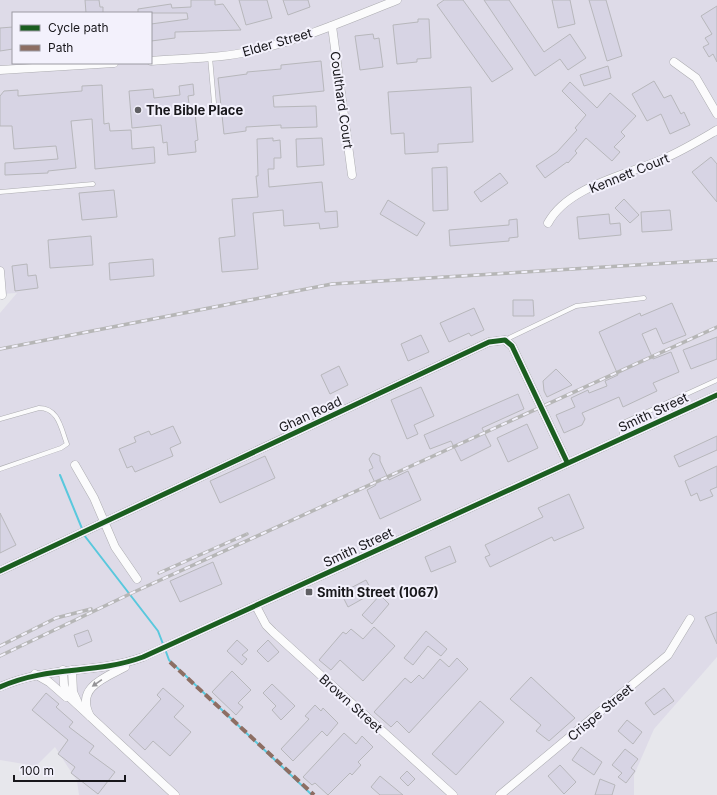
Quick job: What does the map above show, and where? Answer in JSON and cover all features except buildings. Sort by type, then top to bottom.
[{"type":"street","name":"Elder Street","points":[[152,61],[210,57],[250,51],[332,26],[397,0]]},
{"type":"street","name":"Coulthard Court","points":[[332,26],[352,175]]},
{"type":"street","points":[[674,62],[696,78],[717,114]]},
{"type":"street","points":[[0,70],[98,64]]},
{"type":"street","name":"Kennett Court","points":[[548,223],[562,205],[578,194],[674,154],[717,130]]},
{"type":"street","points":[[0,271],[1,298]]},
{"type":"street","points":[[505,340],[516,353],[567,462]]},
{"type":"street","name":"Ghan Road","points":[[0,571],[489,342],[505,340]]},
{"type":"street","name":"Smith Street","points":[[0,687],[35,674],[120,665],[156,652],[567,462],[717,395]]},
{"type":"street","points":[[75,465],[105,522],[115,547],[137,579]]},
{"type":"street","name":"Brown Street","points":[[256,606],[266,625],[273,632],[453,795]]},
{"type":"street","name":"Crispe Street","points":[[500,795],[668,655],[690,619]]},
{"type":"street","points":[[89,716],[85,701],[90,688],[143,657]]},
{"type":"street","points":[[63,670],[65,691],[79,707]]},
{"type":"street","points":[[72,670],[74,697],[89,716]]},
{"type":"street","points":[[35,674],[49,682],[79,707],[174,795]]},
{"type":"lane","points":[[210,57],[214,102]]},
{"type":"lane","points":[[0,192],[93,184]]},
{"type":"lane","points":[[505,340],[576,306],[644,298]]},
{"type":"lane","points":[[621,439],[623,423],[717,380]]},
{"type":"lane","points":[[0,419],[39,408],[45,408],[50,410],[58,419],[67,444],[61,448],[0,469]]},
{"type":"shaded area","points":[[0,0],[717,0],[717,657],[654,729],[634,775],[634,795],[79,795],[77,781],[55,747],[36,766],[0,760],[0,313],[17,293],[0,294]]},
{"type":"waterway","points":[[60,475],[83,531]]},
{"type":"waterway","points":[[84,535],[158,631],[163,644]]},
{"type":"waterway","points":[[165,649],[169,660],[312,795]]},
{"type":"railway","points":[[0,349],[332,284],[717,260]]},
{"type":"railway","points":[[0,656],[134,592],[717,327]]},
{"type":"railway","points":[[159,573],[247,534]]},
{"type":"railway","points":[[0,646],[56,618],[91,609]]},
{"type":"marked path","points":[[170,662],[314,795]]},
{"type":"cycle path","points":[[0,571],[489,342],[505,340],[512,346],[567,462]]},
{"type":"cycle path","points":[[0,687],[18,680],[36,676],[125,663],[143,657],[717,395]]},
{"type":"place","name":"The Bible Place","points":[[138,110]]},
{"type":"place","name":"Smith Street (1067)","points":[[309,592]]}]
